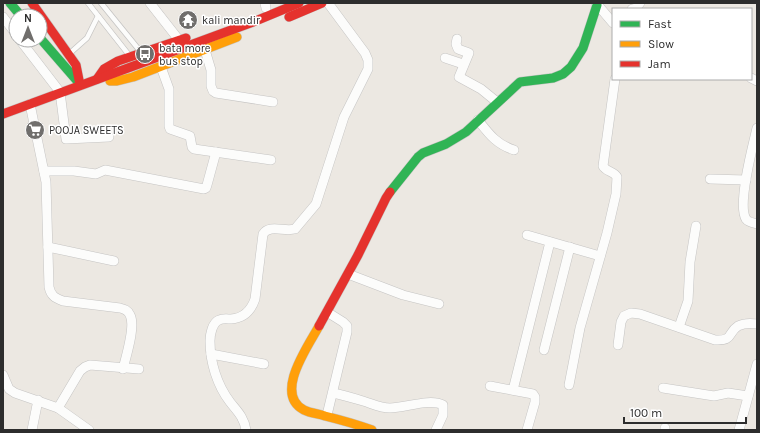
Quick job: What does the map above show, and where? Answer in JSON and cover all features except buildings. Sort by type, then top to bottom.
[{"type":"street","points":[[32,3],[69,54],[76,66],[80,85]]},
{"type":"street","points":[[150,3],[179,40]]},
{"type":"street","points":[[97,79],[104,69],[110,64],[179,40],[265,6],[279,3]]},
{"type":"street","points":[[3,114],[60,92],[142,64],[299,3]]},
{"type":"street","points":[[97,79],[117,81],[132,77],[205,50],[322,3]]},
{"type":"street","points":[[246,430],[243,418],[229,402],[220,388],[211,354],[211,330],[215,323],[219,320],[236,319],[244,316],[253,306],[263,234],[265,231],[270,229],[295,229],[316,204],[344,117],[368,69],[368,60],[365,53],[328,3]]},
{"type":"street","points":[[597,4],[612,22]]},
{"type":"street","points":[[372,430],[327,415],[304,410],[293,398],[292,381],[297,366],[348,274],[386,198],[418,157],[422,153],[454,140],[466,132],[520,82],[551,79],[559,77],[567,71],[579,58],[597,4]]},
{"type":"street","points":[[457,39],[456,44],[458,49],[469,53],[463,64],[459,77],[482,89],[497,102]]},
{"type":"street","points":[[48,47],[80,85]]},
{"type":"street","points":[[26,48],[60,92],[66,139],[109,137]]},
{"type":"street","points":[[205,50],[211,70],[211,86],[213,92],[274,102]]},
{"type":"street","points":[[445,58],[463,64]]},
{"type":"street","points":[[161,67],[169,89],[170,129],[190,136],[194,149],[271,160]]},
{"type":"street","points":[[569,385],[580,328],[616,194],[618,179],[616,175],[606,170],[603,166],[616,80]]},
{"type":"street","points":[[30,104],[44,171],[49,287],[51,294],[55,298],[63,300],[127,310],[132,320],[132,328],[123,369]]},
{"type":"street","points":[[478,120],[504,150],[514,150]]},
{"type":"street","points":[[757,128],[744,194],[745,216],[749,222],[757,224]]},
{"type":"street","points":[[44,171],[68,170],[96,174],[105,170],[204,189],[207,185],[216,152]]},
{"type":"street","points":[[710,179],[746,180]]},
{"type":"street","points":[[679,327],[688,301],[691,256],[696,226]]},
{"type":"street","points":[[526,235],[600,256]]},
{"type":"street","points":[[513,390],[550,242]]},
{"type":"street","points":[[48,247],[114,261]]},
{"type":"street","points":[[544,350],[570,247]]},
{"type":"street","points":[[348,274],[403,295],[439,304]]},
{"type":"street","points":[[327,312],[343,322],[346,326],[346,332],[327,415]]},
{"type":"street","points":[[618,345],[622,322],[627,314],[640,314],[715,340],[728,339],[737,327],[749,323],[757,324]]},
{"type":"street","points":[[211,354],[264,364]]},
{"type":"street","points":[[739,430],[757,364]]},
{"type":"street","points":[[58,408],[80,371],[84,367],[90,365],[123,369],[139,369]]},
{"type":"street","points":[[3,375],[9,389],[15,393],[58,408],[89,430]]},
{"type":"street","points":[[490,386],[533,394],[535,397],[527,430]]},
{"type":"street","points":[[663,388],[714,396],[728,392],[748,396]]},
{"type":"street","points":[[332,393],[360,400],[378,407],[388,408],[440,403],[443,405],[443,415],[436,430]]},
{"type":"street","points":[[32,430],[38,400]]},
{"type":"lane","points":[[88,3],[130,56]]},
{"type":"lane","points":[[101,3],[142,53]]},
{"type":"lane","points":[[69,54],[87,38],[98,16]]},
{"type":"traffic: fast","points":[[10,3],[14,8]]},
{"type":"traffic: fast","points":[[390,192],[418,157],[423,153],[446,144],[466,132],[520,82],[553,78],[563,74],[571,67],[583,48],[597,5]]},
{"type":"traffic: fast","points":[[48,47],[79,83]]},
{"type":"traffic: slow","points":[[110,81],[133,77],[237,37]]},
{"type":"traffic: slow","points":[[319,326],[296,369],[292,381],[292,393],[295,403],[306,411],[372,430]]},
{"type":"traffic: jam","points":[[32,3],[76,65],[80,85]]},
{"type":"traffic: jam","points":[[3,114],[253,22],[299,3]]},
{"type":"traffic: jam","points":[[289,17],[322,3]]},
{"type":"traffic: jam","points":[[97,79],[104,69],[118,61],[186,38]]},
{"type":"traffic: jam","points":[[319,326],[358,255],[390,192]]},
{"type":"place","name":"kali mandir","points":[[188,20]]},
{"type":"place","name":"bata more bus stop","points":[[145,54]]},
{"type":"place","name":"POOJA SWEETS","points":[[35,130]]}]
